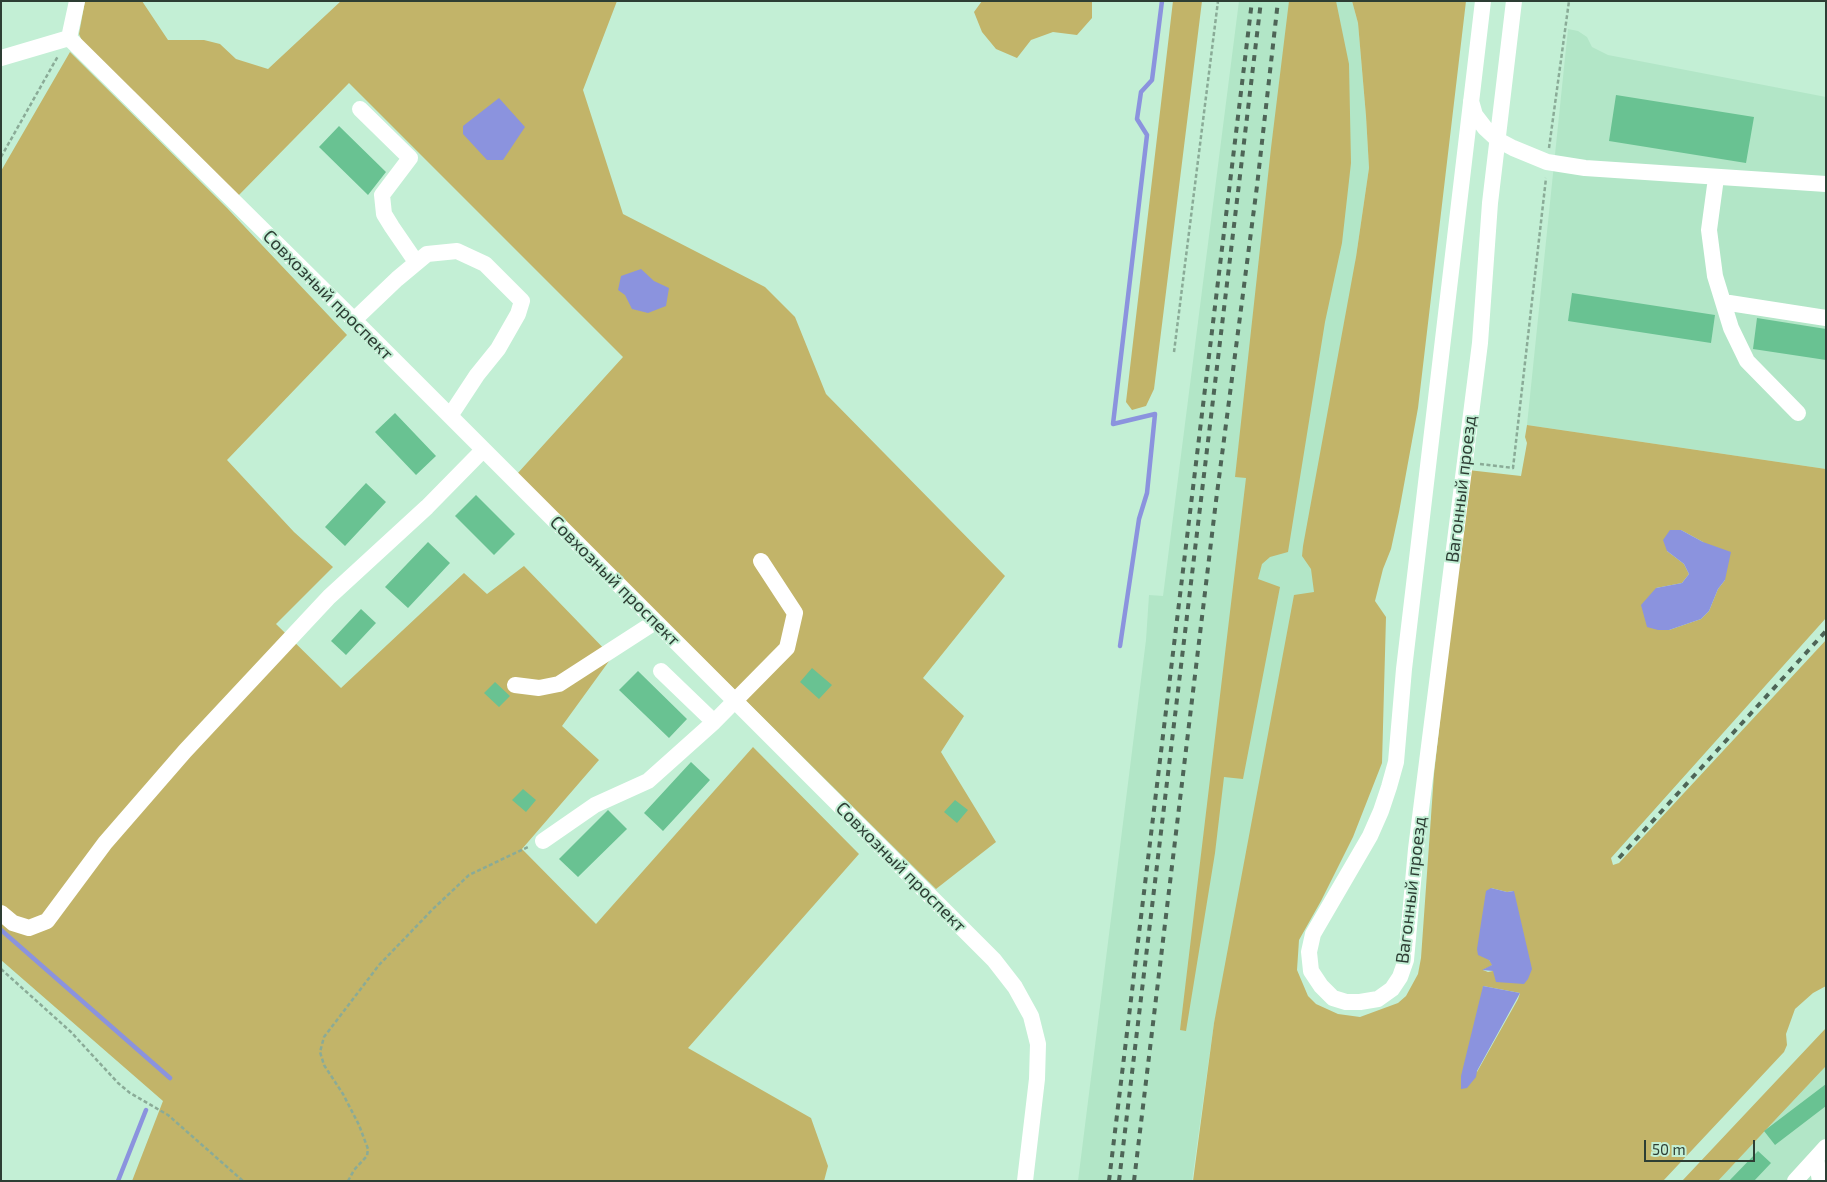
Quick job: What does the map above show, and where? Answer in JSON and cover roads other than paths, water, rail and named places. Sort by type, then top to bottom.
[{"type":"street","points":[[1,58],[68,38],[77,1]]},
{"type":"street","name":"Вагонный проезд","points":[[1483,1],[1405,659],[1396,762],[1381,812],[1370,836],[1313,934],[1309,952],[1311,972],[1321,986],[1333,998],[1346,1002],[1378,999],[1392,989],[1400,977],[1406,960],[1416,849],[1480,343],[1490,203],[1514,1]]},
{"type":"street","name":"Совхозный проспект","points":[[68,38],[354,320],[994,960],[1015,987],[1031,1016],[1038,1044],[1037,1079],[1024,1181]]},
{"type":"street","points":[[1471,99],[1475,115],[1498,140],[1547,162],[1585,168],[1826,184]]},
{"type":"street","points":[[360,109],[410,158],[382,195],[384,214],[416,262]]},
{"type":"street","points":[[1716,178],[1709,230],[1715,276],[1731,328],[1747,361],[1798,413]]},
{"type":"street","points":[[354,320],[427,254],[458,252],[485,264],[522,301],[518,314],[498,349],[477,375],[450,416]]},
{"type":"street","points":[[1723,302],[1826,318]]},
{"type":"street","points":[[1,913],[13,923],[29,928],[47,921],[105,843],[185,751],[329,597],[427,507],[483,450]]},
{"type":"street","points":[[543,841],[595,805],[648,781],[714,722],[787,648],[795,613],[761,561]]},
{"type":"street","points":[[515,685],[539,688],[559,684],[655,622]]},
{"type":"street","points":[[661,670],[714,722]]},
{"type":"street","points":[[1795,1181],[1821,1152]]},
{"type":"street","points":[[1820,1181],[1821,1152]]},
{"type":"water","points":[[499,98],[525,127],[503,160],[487,160],[463,134],[463,126]]},
{"type":"water","points":[[641,269],[654,281],[669,288],[666,306],[648,313],[632,309],[625,295],[618,290],[621,276]]},
{"type":"water","points":[[1670,530],[1681,530],[1703,542],[1731,552],[1725,580],[1718,589],[1709,611],[1701,619],[1669,630],[1658,630],[1647,627],[1641,605],[1656,588],[1682,583],[1689,574],[1684,564],[1667,551],[1663,540]]},
{"type":"water","points":[[1491,888],[1507,892],[1514,891],[1532,969],[1524,984],[1496,982],[1493,971],[1482,970],[1492,965],[1489,960],[1478,955],[1477,949],[1486,891]]},
{"type":"water","points":[[1483,986],[1520,993],[1477,1071],[1476,1077],[1467,1088],[1461,1089],[1461,1076]]},
{"type":"waterway","points":[[1120,646],[1139,519],[1147,493],[1155,414],[1113,424],[1147,135],[1137,119],[1141,92],[1152,80],[1162,1]]},
{"type":"waterway","points":[[1,930],[170,1078]]},
{"type":"waterway","points":[[118,1181],[146,1110]]},
{"type":"railway","points":[[1109,1181],[1252,1]]},
{"type":"railway","points":[[1119,1181],[1261,1]]},
{"type":"railway","points":[[1134,1181],[1216,501],[1257,186],[1278,1]]},
{"type":"railway","points":[[1619,858],[1826,631]]}]
